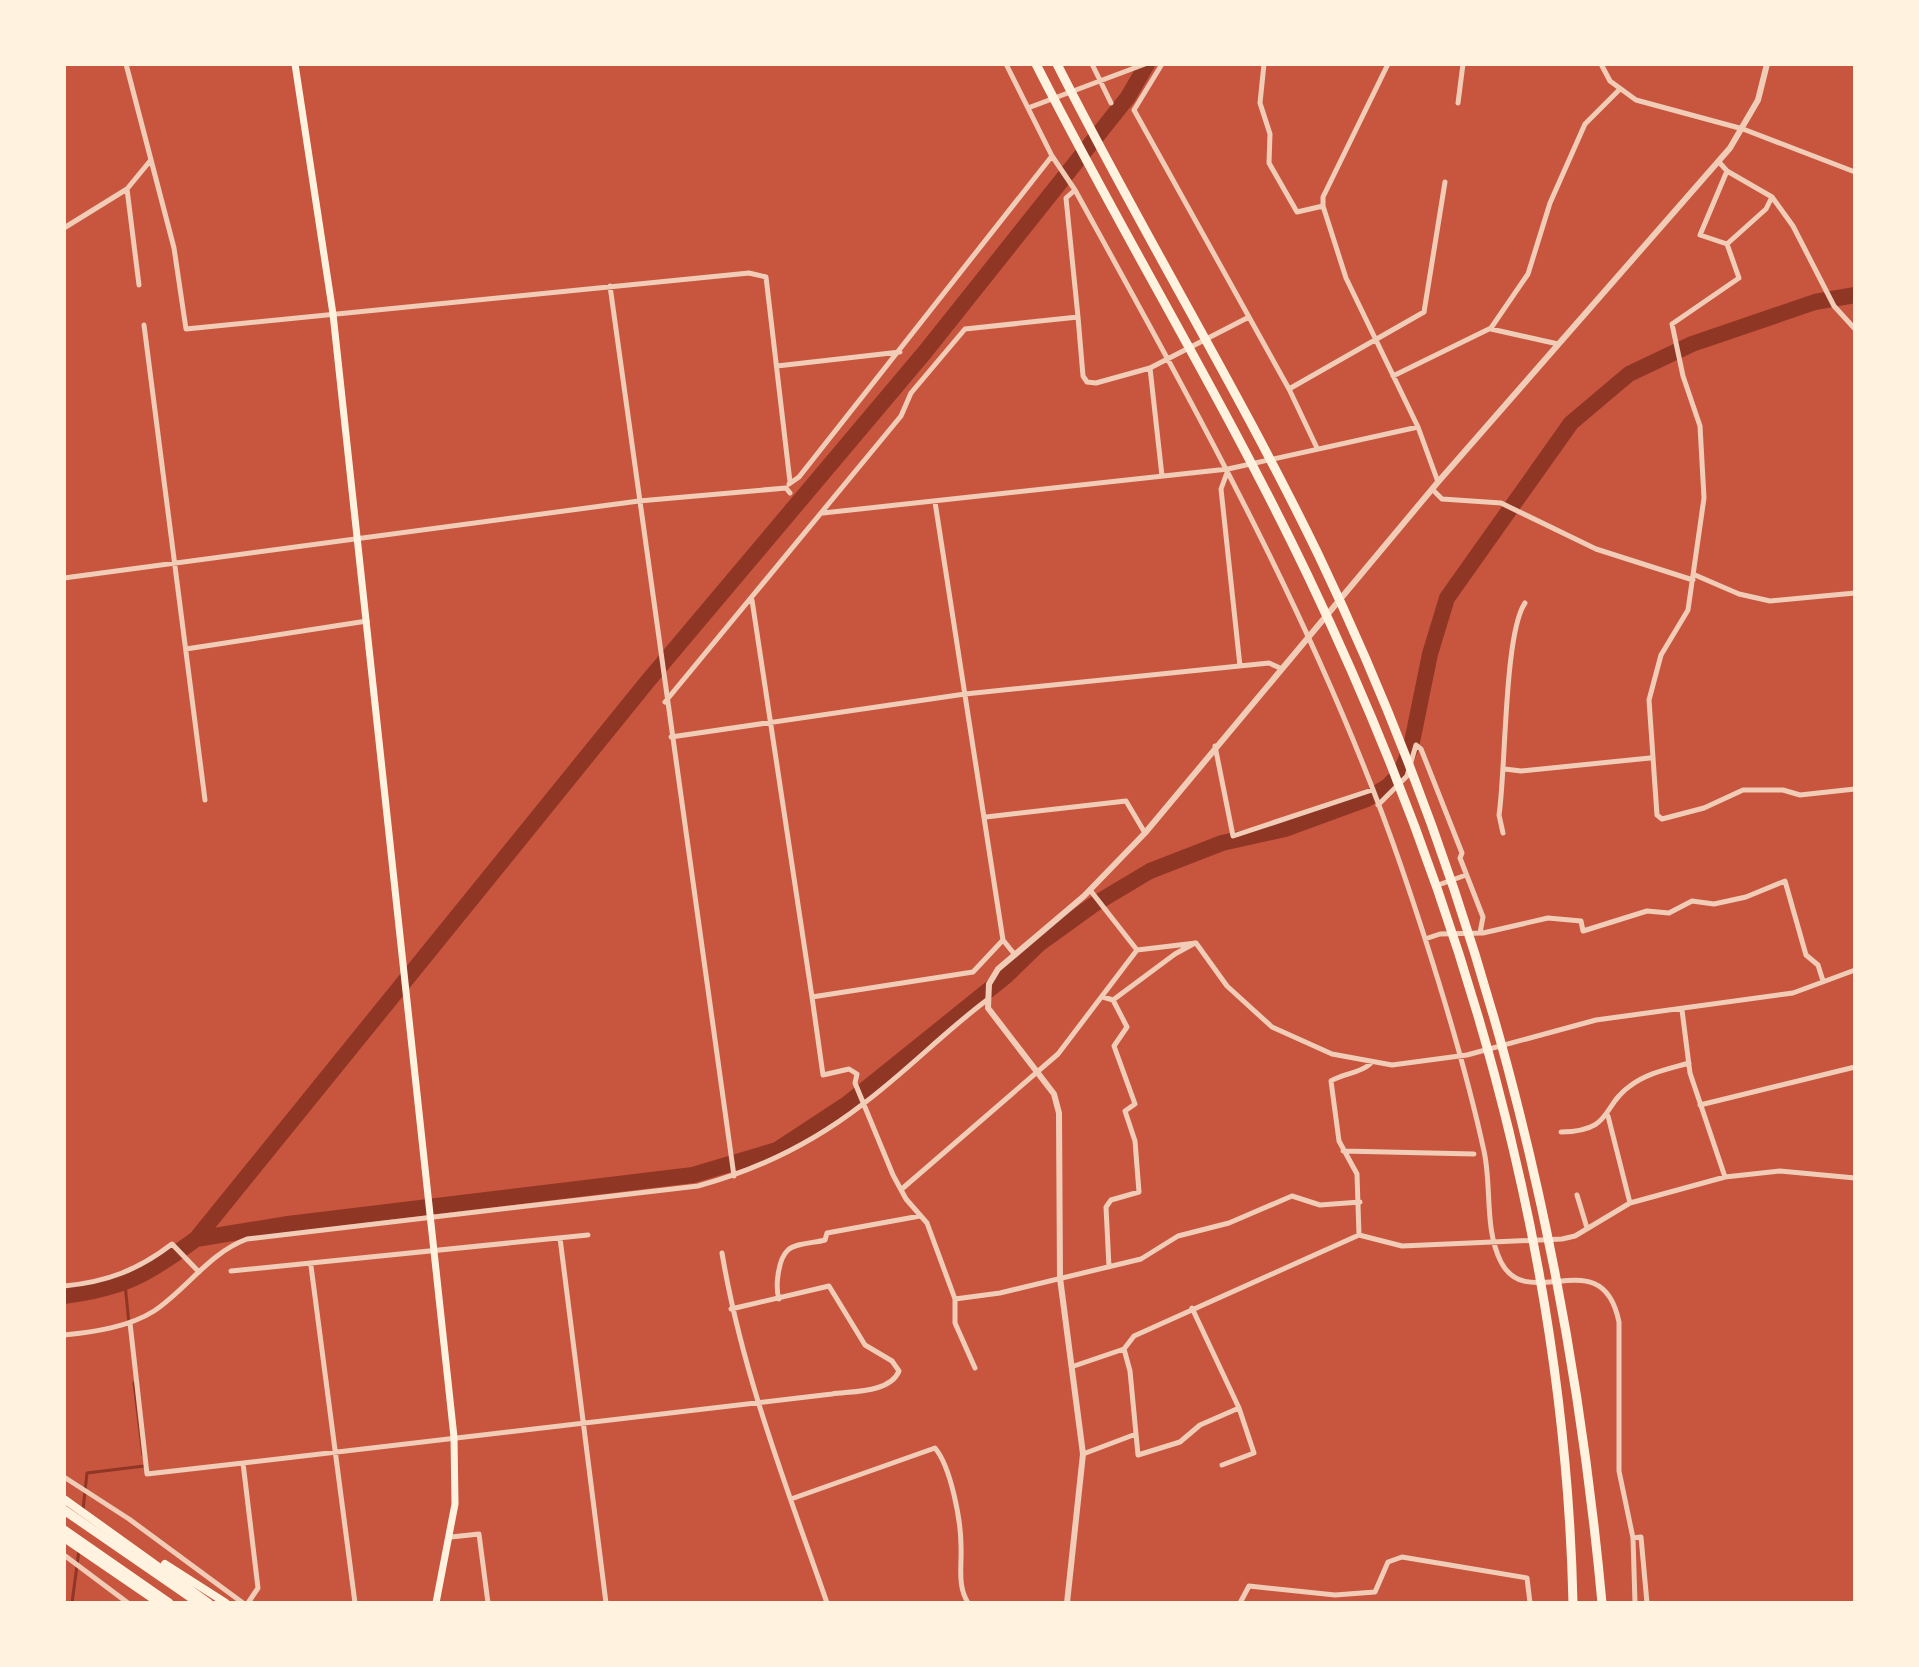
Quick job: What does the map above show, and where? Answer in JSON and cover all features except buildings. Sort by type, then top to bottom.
[{"type":"highway","points":[[1036,64],[1306,573],[1399,784],[1451,932],[1490,1058],[1517,1165],[1545,1307],[1572,1528],[1573,1603]]},
{"type":"highway","points":[[1057,64],[1316,551],[1415,778],[1463,910],[1500,1030],[1530,1146],[1563,1305],[1583,1423],[1602,1603]]},
{"type":"highway","points":[[64,1499],[209,1603]]},
{"type":"highway","points":[[64,1510],[199,1603]]},
{"type":"highway","points":[[64,1530],[169,1603]]},
{"type":"highway","points":[[64,1538],[159,1603]]},
{"type":"highway","points":[[149,1558],[166,1564],[226,1603]]},
{"type":"highway","points":[[122,1577],[150,1603]]},
{"type":"main road","points":[[295,64],[333,314],[454,1437],[451,1537],[436,1603]]},
{"type":"street","points":[[126,64],[174,248],[186,329],[749,273],[766,277],[789,488]]},
{"type":"street","points":[[1006,64],[1052,156],[1075,190],[1228,469],[1309,633],[1378,805],[1425,939],[1461,1056],[1485,1155],[1494,1242],[1501,1262],[1516,1278],[1528,1284],[1582,1279],[1597,1283],[1616,1305],[1619,1322],[1619,1471],[1633,1538],[1635,1603]]},
{"type":"street","points":[[1092,64],[1111,103]]},
{"type":"street","points":[[1028,108],[1145,64]]},
{"type":"street","points":[[1162,64],[1134,110],[1289,389],[1317,448]]},
{"type":"street","points":[[1264,64],[1260,103],[1270,134],[1271,172],[1297,212],[1323,206]]},
{"type":"street","points":[[1388,64],[1323,197],[1323,206],[1346,278],[1418,427],[1438,482]]},
{"type":"street","points":[[1458,103],[1463,64]]},
{"type":"street","points":[[1601,64],[1619,90],[1636,100],[1743,129],[1854,170]]},
{"type":"street","points":[[1067,1603],[1083,1454],[1074,1366],[1060,1278],[1059,1113],[1054,1094],[996,1022],[987,998],[989,984],[998,969],[1090,890],[1145,833],[1432,489],[1719,162],[1743,129],[1758,100],[1767,64]]},
{"type":"street","points":[[1393,376],[1491,328],[1528,274],[1550,203],[1585,124],[1619,90]]},
{"type":"street","points":[[64,578],[639,501],[789,488],[900,352],[1052,156]]},
{"type":"street","points":[[64,228],[127,189],[151,160]]},
{"type":"street","points":[[1719,162],[1727,171],[1772,197],[1793,226],[1834,306],[1855,329]]},
{"type":"street","points":[[1727,171],[1700,235],[1727,244]]},
{"type":"street","points":[[1289,389],[1424,312],[1445,182]]},
{"type":"street","points":[[127,189],[139,285]]},
{"type":"street","points":[[1075,190],[1066,198],[1083,376],[1087,382],[1096,383],[1150,368],[1249,317]]},
{"type":"street","points":[[1727,244],[1766,209],[1772,197]]},
{"type":"street","points":[[1727,244],[1739,278],[1672,324],[1683,376],[1700,426],[1704,456],[1694,577],[1688,610],[1661,655],[1649,700],[1650,758],[1657,815],[1662,819],[1704,808],[1743,790],[1783,790],[1800,795],[1855,789]]},
{"type":"street","points":[[610,286],[665,702],[734,1176]]},
{"type":"street","points":[[665,702],[901,416],[911,393],[965,329],[1078,317]]},
{"type":"street","points":[[144,325],[205,800]]},
{"type":"street","points":[[1491,328],[1559,345]]},
{"type":"street","points":[[777,366],[900,352]]},
{"type":"street","points":[[1150,368],[1162,476]]},
{"type":"street","points":[[822,513],[1228,469],[1418,427]]},
{"type":"street","points":[[1228,469],[1221,489],[1240,666]]},
{"type":"street","points":[[1432,489],[1442,499],[1501,503],[1596,549],[1694,577],[1739,594],[1770,601],[1855,593]]},
{"type":"street","points":[[935,502],[1003,940],[1015,955]]},
{"type":"street","points":[[752,600],[823,1075],[854,1071],[893,1175],[903,1188],[906,1199],[927,1223],[955,1299],[955,1323],[975,1368]]},
{"type":"street","points":[[1503,833],[1499,815],[1512,652],[1517,616],[1525,603]]},
{"type":"street","points":[[186,649],[368,621]]},
{"type":"street","points":[[671,737],[965,694],[1269,663],[1280,668]]},
{"type":"street","points":[[1378,805],[1407,776],[1416,745],[1421,749],[1462,853],[1460,858],[1483,917],[1480,933]]},
{"type":"street","points":[[1215,746],[1233,836],[1372,790]]},
{"type":"street","points":[[1505,769],[1521,771],[1650,758]]},
{"type":"street","points":[[986,817],[1126,801],[1145,833]]},
{"type":"street","points":[[1441,884],[1466,875]]},
{"type":"street","points":[[1425,939],[1440,934],[1480,933],[1548,918],[1581,921],[1583,931],[1647,911],[1669,913],[1692,901],[1714,904],[1746,897],[1785,881],[1806,955],[1818,965],[1823,982]]},
{"type":"street","points":[[1090,890],[1137,950]]},
{"type":"street","points":[[812,997],[973,972],[1003,940]]},
{"type":"street","points":[[903,1188],[1038,1072],[1074,1037],[1137,950],[1196,943]]},
{"type":"street","points":[[1113,1000],[1175,954],[1196,943]]},
{"type":"street","points":[[1196,943],[1236,996],[1272,1027],[1332,1054],[1371,1064],[1415,1063],[1461,1056],[1596,1020],[1793,993],[1855,970]]},
{"type":"street","points":[[1103,997],[1113,1000],[1127,1027],[1114,1046],[1135,1104],[1125,1111],[1135,1141],[1139,1192],[1111,1200],[1106,1207],[1109,1267]]},
{"type":"street","points":[[64,1335],[130,1323],[155,1310],[231,1245],[247,1239],[698,1186],[734,1176],[811,1138],[864,1104],[987,998]]},
{"type":"street","points":[[1682,1010],[1689,1063],[1725,1177]]},
{"type":"street","points":[[1561,1132],[1575,1132],[1608,1116],[1626,1088],[1647,1076],[1689,1063]]},
{"type":"street","points":[[1359,1235],[1357,1174],[1343,1151],[1331,1081],[1342,1075],[1363,1071],[1371,1064]]},
{"type":"street","points":[[1700,1105],[1855,1067]]},
{"type":"street","points":[[1608,1116],[1630,1203]]},
{"type":"street","points":[[1343,1151],[1474,1154]]},
{"type":"street","points":[[1074,1366],[1124,1349],[1134,1336],[1359,1235],[1402,1246],[1562,1239],[1630,1203],[1725,1177],[1780,1171],[1855,1178]]},
{"type":"street","points":[[1577,1195],[1587,1228]]},
{"type":"street","points":[[955,1299],[1141,1259],[1178,1236],[1229,1223],[1292,1196],[1320,1205],[1360,1202]]},
{"type":"street","points":[[779,1299],[778,1278],[785,1252],[791,1248],[825,1240],[827,1233],[920,1216]]},
{"type":"street","points":[[231,1271],[311,1266],[588,1235]]},
{"type":"street","points":[[560,1238],[606,1603]]},
{"type":"street","points":[[64,1286],[118,1277],[143,1266],[172,1244],[199,1272]]},
{"type":"street","points":[[722,1253],[731,1309],[759,1403],[827,1603]]},
{"type":"street","points":[[311,1266],[355,1603]]},
{"type":"street","points":[[130,1323],[147,1474],[759,1403],[886,1385],[896,1379],[899,1371],[892,1361],[865,1345],[829,1286],[731,1309]]},
{"type":"street","points":[[1192,1308],[1239,1408],[1254,1453],[1222,1465]]},
{"type":"street","points":[[1124,1349],[1130,1371],[1138,1455],[1180,1442],[1200,1425],[1239,1408]]},
{"type":"street","points":[[1083,1454],[1136,1434]]},
{"type":"street","points":[[791,1499],[935,1448],[945,1460],[961,1545],[960,1576],[968,1603]]},
{"type":"street","points":[[64,1477],[129,1519],[246,1603],[258,1588],[243,1463]]},
{"type":"street","points":[[451,1537],[479,1534],[488,1603]]},
{"type":"street","points":[[1633,1538],[1641,1537],[1647,1603]]},
{"type":"street","points":[[64,1555],[128,1603]]},
{"type":"street","points":[[1240,1603],[1249,1586],[1335,1595],[1375,1592],[1388,1562],[1402,1557],[1527,1578],[1530,1603]]},
{"type":"waterway","points":[[64,1296],[103,1289],[134,1278],[196,1239],[647,682],[925,352],[1128,97],[1147,64]]},
{"type":"waterway","points":[[196,1239],[288,1224],[693,1175],[777,1150],[847,1104],[1006,976],[1039,944],[1093,905],[1150,871],[1222,843],[1285,829],[1367,799],[1388,786],[1400,774],[1411,747],[1430,654],[1447,598],[1571,423],[1629,374],[1692,344],[1815,302],[1855,295]]},
{"type":"waterway","points":[[125,1284],[129,1324]]},
{"type":"waterway","points":[[134,1383],[143,1455]]},
{"type":"waterway","points":[[83,1510],[87,1473],[144,1466]]},
{"type":"waterway","points":[[72,1603],[79,1550]]}]
